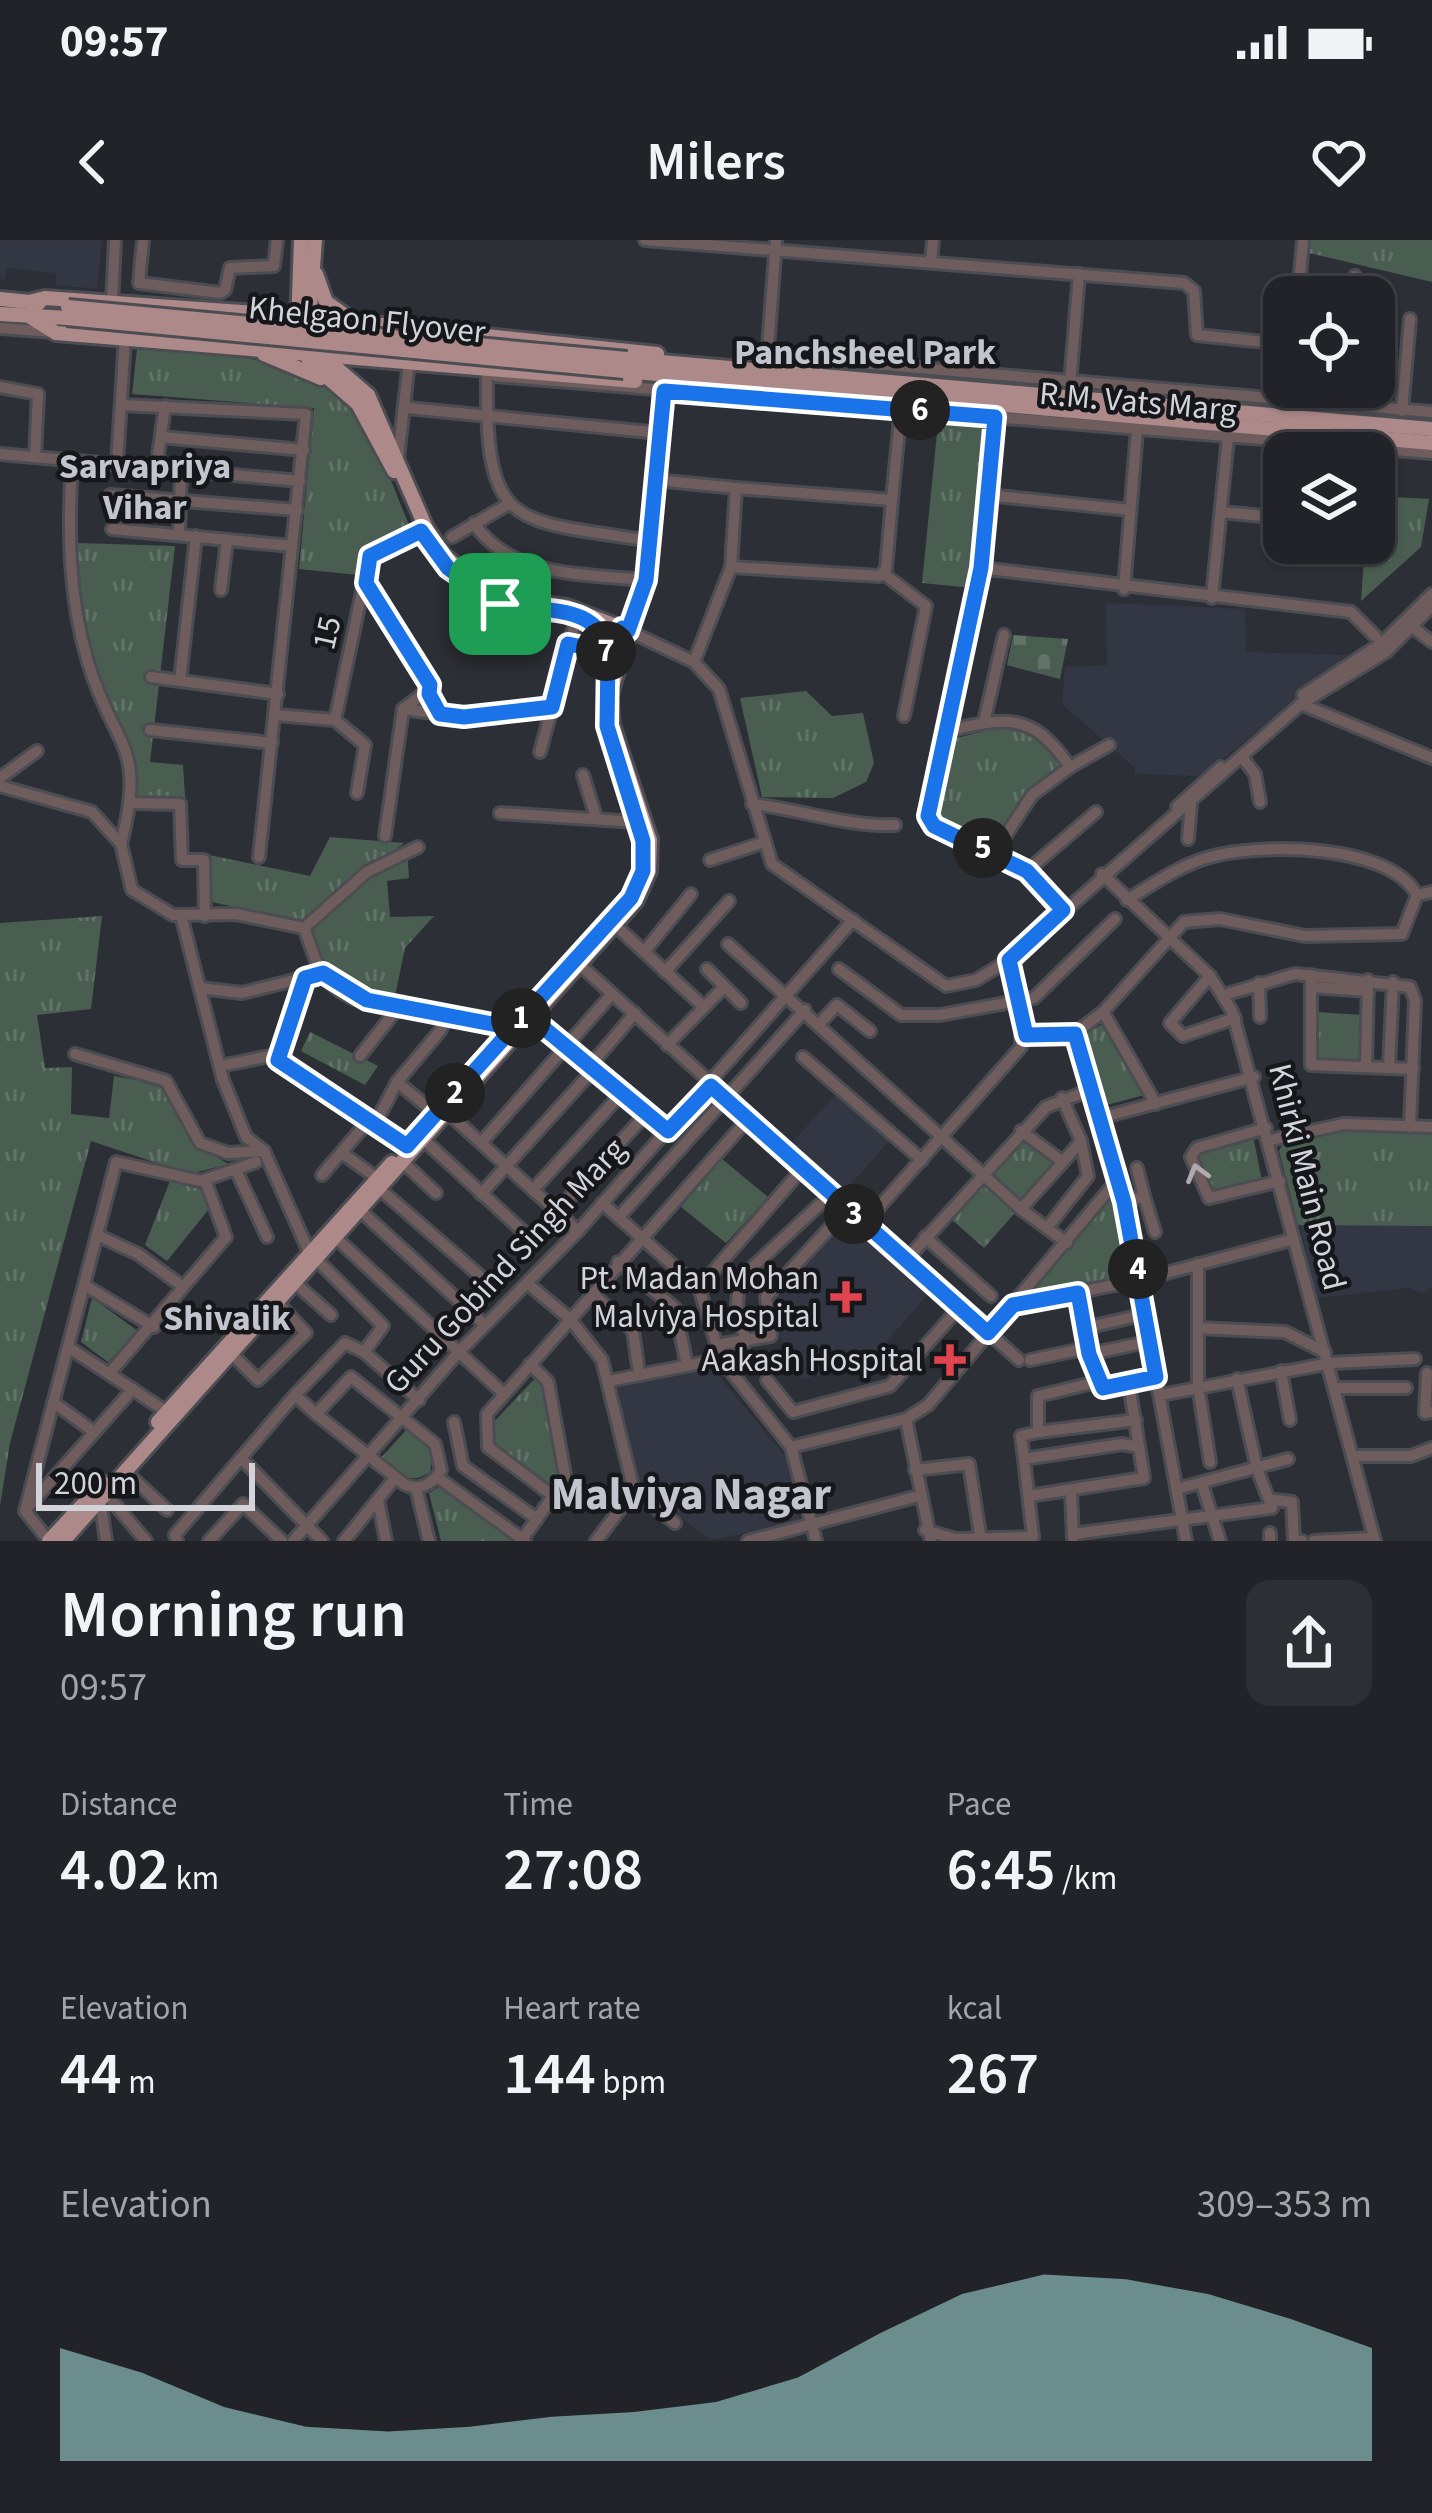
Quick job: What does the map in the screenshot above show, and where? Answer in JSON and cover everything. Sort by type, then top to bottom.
[{"type":"main road","points":[[301,240],[297,283],[311,352],[368,418],[423,529],[448,568],[487,598],[584,618],[627,635]]},
{"type":"main road","points":[[304,317],[315,240]]},
{"type":"main road","points":[[312,264],[326,302],[340,314],[368,324]]},
{"type":"main road","points":[[269,314],[297,283]]},
{"type":"main road","points":[[0,314],[29,309],[45,298],[269,314],[611,347],[654,353],[672,362],[766,372],[1432,429]]},
{"type":"main road","points":[[0,299],[29,309],[56,333],[624,380],[700,379],[995,411],[1432,443]]},
{"type":"main road","name":"Khelgaon Flyover","points":[[29,309],[626,365],[700,379]]},
{"type":"main road","points":[[215,345],[227,341],[234,329],[230,316],[218,310]]},
{"type":"main road","points":[[406,327],[393,331],[387,342],[391,355],[407,364]]},
{"type":"main road","points":[[246,347],[308,372],[351,397]]},
{"type":"main road","points":[[311,352],[368,395],[398,458],[411,503]]},
{"type":"main road","name":"Khelgaon Flyover","points":[[626,365],[672,362]]},
{"type":"main road","points":[[423,529],[452,565],[491,595],[567,607],[627,635]]},
{"type":"main road","points":[[49,1541],[125,1471],[278,1304],[312,1256],[362,1212],[407,1146],[580,965],[642,891],[651,851],[609,711],[612,655],[584,618]]},
{"type":"main road","points":[[529,1017],[636,889],[644,850],[607,726],[612,655],[627,635]]},
{"type":"main road","points":[[63,1541],[167,1412],[379,1184],[404,1163],[442,1114]]},
{"type":"street","points":[[112,303],[115,240]]},
{"type":"street","points":[[143,240],[139,283],[222,292],[230,268],[274,266],[277,240]]},
{"type":"street","points":[[645,240],[775,244],[872,257],[1184,283],[1194,291],[1198,335],[1263,342]]},
{"type":"street","points":[[872,257],[874,240]]},
{"type":"street","points":[[931,262],[933,240]]},
{"type":"street","points":[[1300,276],[1303,240]]},
{"type":"street","points":[[766,372],[775,244]]},
{"type":"street","points":[[1070,384],[1079,274]]},
{"type":"street","points":[[1402,411],[1410,319]]},
{"type":"street","points":[[0,328],[56,333]]},
{"type":"street","points":[[117,464],[125,338]]},
{"type":"street","points":[[767,355],[1263,399]]},
{"type":"street","points":[[398,458],[407,408],[407,364]]},
{"type":"street","name":"R.M. Vats Marg","points":[[407,364],[664,391],[995,411],[1137,430],[1432,453]]},
{"type":"street","points":[[487,375],[486,416],[494,481],[506,505],[554,526],[651,541]]},
{"type":"street","points":[[0,387],[38,394],[35,457]]},
{"type":"street","points":[[664,391],[646,580],[627,635],[688,660],[722,695],[752,805],[778,870],[946,986],[976,980],[1009,960],[1319,687]]},
{"type":"street","points":[[122,405],[306,414],[259,857]]},
{"type":"street","points":[[156,470],[165,406]]},
{"type":"street","points":[[407,408],[660,433]]},
{"type":"street","points":[[884,574],[902,408]]},
{"type":"street","points":[[1366,408],[1432,412]]},
{"type":"street","points":[[995,411],[981,568],[929,821],[1027,871],[1063,910]]},
{"type":"street","points":[[1124,589],[1137,430]]},
{"type":"street","points":[[161,436],[304,450]]},
{"type":"street","points":[[1212,598],[1228,436]]},
{"type":"street","points":[[0,454],[300,481]]},
{"type":"street","points":[[72,461],[74,600],[88,662],[133,768],[132,803],[121,844],[132,890],[181,915],[236,914],[304,928]]},
{"type":"street","points":[[179,533],[181,472]]},
{"type":"street","points":[[656,480],[892,500]]},
{"type":"street","points":[[688,660],[731,567],[736,488]]},
{"type":"street","points":[[110,494],[297,510]]},
{"type":"street","points":[[988,495],[1130,510]]},
{"type":"street","points":[[452,537],[506,505]]},
{"type":"street","points":[[1221,512],[1263,516]]},
{"type":"street","points":[[474,524],[487,544],[524,562],[646,580]]},
{"type":"street","points":[[112,529],[292,546]]},
{"type":"street","name":"15","points":[[335,720],[371,553],[423,529]]},
{"type":"street","points":[[180,681],[196,536]]},
{"type":"street","points":[[221,590],[227,539]]},
{"type":"street","points":[[731,567],[884,574],[926,606],[904,716]]},
{"type":"street","points":[[981,568],[1124,589],[1351,612],[1376,637]]},
{"type":"street","points":[[366,583],[430,685],[429,694],[440,714]]},
{"type":"street","points":[[1410,625],[1432,594]]},
{"type":"street","points":[[1102,878],[1319,687],[1432,607]]},
{"type":"street","points":[[540,752],[568,644],[584,618]]},
{"type":"street","points":[[1410,625],[1432,642]]},
{"type":"street","points":[[984,722],[1004,635]]},
{"type":"street","points":[[568,644],[612,655]]},
{"type":"street","points":[[152,677],[278,694]]},
{"type":"street","points":[[403,709],[429,694]]},
{"type":"street","points":[[1301,704],[1432,758]]},
{"type":"street","points":[[403,709],[464,717],[552,707]]},
{"type":"street","points":[[385,836],[403,709]]},
{"type":"street","points":[[276,715],[335,720],[365,745],[357,793]]},
{"type":"street","points":[[946,731],[1016,721],[1049,737],[1070,767]]},
{"type":"street","points":[[150,730],[272,743]]},
{"type":"street","points":[[994,853],[1032,795],[1109,745]]},
{"type":"street","points":[[0,782],[37,751]]},
{"type":"street","points":[[1242,757],[1255,774],[1260,802]]},
{"type":"street","points":[[583,775],[596,818]]},
{"type":"street","points":[[0,782],[89,810],[121,844]]},
{"type":"street","points":[[132,803],[180,805],[182,860],[205,860],[206,916]]},
{"type":"street","points":[[1188,839],[1191,803]]},
{"type":"street","points":[[752,805],[807,811],[859,825],[895,825]]},
{"type":"street","points":[[1027,871],[1096,812]]},
{"type":"street","points":[[500,814],[636,822]]},
{"type":"street","points":[[710,860],[765,842]]},
{"type":"street","points":[[304,928],[367,872],[418,847]]},
{"type":"street","points":[[1127,900],[1212,856],[1301,853],[1360,855],[1401,874],[1417,895]]},
{"type":"street","name":"Khirki Main Road","points":[[1102,878],[1210,976],[1235,1018],[1374,1539]]},
{"type":"street","points":[[1417,895],[1432,892]]},
{"type":"street","points":[[644,952],[691,894]]},
{"type":"street","points":[[1026,1035],[1075,1034],[1103,1012],[1168,938],[1193,919],[1220,919],[1305,936],[1402,934],[1417,895]]},
{"type":"street","points":[[665,972],[729,902]]},
{"type":"street","points":[[181,915],[220,1066],[246,1137],[312,1256],[383,1326],[364,1352]]},
{"type":"street","points":[[839,969],[901,1015],[940,1015],[1022,1003],[1044,993],[1115,919]]},
{"type":"street","name":"Guru Gobind Singh Marg","points":[[293,1541],[458,1353],[578,1232],[853,920]]},
{"type":"street","points":[[615,925],[704,1007]]},
{"type":"street","points":[[304,928],[323,973],[344,991],[397,1009],[449,1012],[516,1031]]},
{"type":"street","points":[[728,944],[1021,1209],[1067,1243]]},
{"type":"street","points":[[865,1223],[1015,1059],[1026,1035],[1009,960]]},
{"type":"street","points":[[580,965],[959,1308],[1024,1360],[1151,1341]]},
{"type":"street","points":[[707,970],[742,1003]]},
{"type":"street","points":[[200,988],[242,993],[323,973]]},
{"type":"street","points":[[1210,976],[1170,1022],[1183,1036],[1235,1018]]},
{"type":"street","points":[[278,1060],[305,978]]},
{"type":"street","points":[[1312,981],[1311,1066],[1414,1069]]},
{"type":"street","points":[[1258,982],[1260,1017]]},
{"type":"street","points":[[1224,995],[1258,982],[1394,982],[1410,987],[1415,1000],[1410,1126]]},
{"type":"street","points":[[1389,1066],[1394,982]]},
{"type":"street","points":[[1366,1066],[1368,985]]},
{"type":"street","points":[[668,1045],[724,987]]},
{"type":"street","points":[[481,1143],[612,994]]},
{"type":"street","points":[[819,1024],[838,1005],[870,1031]]},
{"type":"street","points":[[360,1056],[397,1009]]},
{"type":"street","points":[[620,1216],[805,1010]]},
{"type":"street","points":[[322,1175],[372,1122],[449,1012]]},
{"type":"street","points":[[1103,1012],[1156,1103]]},
{"type":"street","points":[[481,1194],[635,1013]]},
{"type":"street","points":[[529,1017],[668,1131]]},
{"type":"street","points":[[1075,1034],[1124,1202],[1186,1520],[1186,1541]]},
{"type":"street","points":[[75,1054],[166,1081],[200,1143],[228,1153],[260,1156]]},
{"type":"street","points":[[220,1066],[270,1056],[407,1146]]},
{"type":"street","points":[[803,1057],[922,1160]]},
{"type":"street","points":[[1100,1118],[1254,1077]]},
{"type":"street","points":[[397,1082],[481,1143],[578,1232]]},
{"type":"street","points":[[906,1260],[1021,1131],[1062,1098],[1090,1090]]},
{"type":"street","points":[[533,1190],[622,1093]]},
{"type":"street","points":[[1047,1228],[1087,1179],[1081,1141],[1062,1098]]},
{"type":"street","points":[[557,1211],[647,1113]]},
{"type":"street","points":[[553,1496],[488,1447],[484,1424],[504,1394],[641,1235],[748,1119]]},
{"type":"street","points":[[1280,1181],[1209,1198],[1191,1157],[1197,1148],[1344,1124],[1432,1127]]},
{"type":"street","points":[[1021,1131],[1063,1162]]},
{"type":"street","points":[[424,1140],[528,1236]]},
{"type":"street","points":[[1021,1209],[1081,1141]]},
{"type":"street","points":[[342,1153],[487,1282]]},
{"type":"street","points":[[25,1511],[117,1161],[205,1180],[260,1156]]},
{"type":"street","points":[[606,1158],[626,1177]]},
{"type":"street","points":[[404,1163],[436,1193]]},
{"type":"street","points":[[699,1288],[803,1168]]},
{"type":"street","points":[[1137,1168],[1154,1232]]},
{"type":"street","points":[[236,1170],[267,1237]]},
{"type":"street","points":[[791,1447],[906,1419],[928,1405],[1118,1179]]},
{"type":"street","points":[[109,1374],[154,1328],[182,1286],[226,1237],[205,1180]]},
{"type":"street","points":[[1124,1202],[1144,1196]]},
{"type":"street","points":[[602,1203],[699,1288],[721,1359],[791,1447],[816,1541]]},
{"type":"street","points":[[746,1342],[737,1305],[739,1280],[819,1205]]},
{"type":"street","points":[[716,1345],[771,1336],[766,1297],[848,1208]]},
{"type":"street","points":[[362,1212],[485,1324]]},
{"type":"street","points":[[97,1235],[138,1254],[182,1286]]},
{"type":"street","points":[[335,1237],[504,1394]]},
{"type":"street","points":[[925,1237],[991,1295]]},
{"type":"street","points":[[1013,1305],[1140,1280],[1294,1238]]},
{"type":"street","points":[[618,1262],[675,1308],[687,1365]]},
{"type":"street","points":[[1198,1264],[1198,1386],[1210,1462]]},
{"type":"street","points":[[295,1283],[331,1315]]},
{"type":"street","points":[[527,1283],[595,1346],[609,1382],[634,1491],[675,1523]]},
{"type":"street","points":[[86,1286],[154,1328]]},
{"type":"street","points":[[592,1293],[633,1331],[639,1373]]},
{"type":"street","points":[[1078,1293],[1088,1351],[1107,1390],[1156,1377]]},
{"type":"street","points":[[232,1354],[257,1379],[306,1333],[278,1304]]},
{"type":"street","points":[[767,1380],[793,1412],[890,1386],[959,1308]]},
{"type":"street","points":[[1085,1328],[1146,1314]]},
{"type":"street","points":[[1199,1328],[1285,1332],[1325,1358]]},
{"type":"street","points":[[177,1541],[175,1535],[341,1345],[364,1352],[419,1400]]},
{"type":"street","points":[[68,1346],[167,1412]]},
{"type":"street","points":[[1160,1395],[1325,1358],[1414,1359]]},
{"type":"street","points":[[609,1382],[721,1359]]},
{"type":"street","points":[[436,1477],[523,1540],[565,1475],[548,1382],[530,1364]]},
{"type":"street","points":[[1281,1371],[1291,1420]]},
{"type":"street","points":[[1426,1373],[1425,1413],[1432,1412]]},
{"type":"street","points":[[316,1414],[351,1377],[440,1452],[436,1477]]},
{"type":"street","points":[[1237,1379],[1257,1469],[1273,1500]]},
{"type":"street","points":[[1037,1432],[1038,1396],[1101,1381]]},
{"type":"street","points":[[1029,1496],[1142,1479],[1129,1384]]},
{"type":"street","points":[[1334,1388],[1406,1388]]},
{"type":"street","points":[[25,1511],[133,1389]]},
{"type":"street","points":[[295,1395],[368,1458],[416,1488]]},
{"type":"street","points":[[53,1402],[94,1432]]},
{"type":"street","points":[[906,1419],[926,1538],[981,1540],[1035,1536],[1022,1435],[1136,1420]]},
{"type":"street","points":[[454,1422],[463,1466],[537,1519]]},
{"type":"street","points":[[1024,1459],[1122,1444],[1139,1447]]},
{"type":"street","points":[[1353,1456],[1411,1456],[1432,1448]]},
{"type":"street","points":[[241,1458],[322,1541]]},
{"type":"street","points":[[1177,1489],[1288,1459]]},
{"type":"street","points":[[915,1470],[969,1464],[981,1540]]},
{"type":"street","points":[[125,1471],[167,1510]]},
{"type":"street","points":[[416,1488],[436,1477]]},
{"type":"street","points":[[344,1541],[395,1478]]},
{"type":"street","points":[[220,1483],[282,1541]]},
{"type":"street","points":[[1202,1484],[1220,1541]]},
{"type":"street","points":[[416,1488],[429,1541]]},
{"type":"street","points":[[1071,1490],[1073,1537],[1268,1511],[1273,1500]]},
{"type":"street","points":[[596,1541],[634,1491]]},
{"type":"street","points":[[100,1493],[106,1541]]},
{"type":"street","points":[[100,1493],[146,1541]]},
{"type":"street","points":[[748,1541],[920,1496]]},
{"type":"street","points":[[378,1499],[386,1541]]},
{"type":"street","points":[[1273,1500],[1292,1502],[1294,1540],[1302,1541]]},
{"type":"street","points":[[209,1541],[243,1504]]},
{"type":"street","points":[[25,1511],[49,1541]]},
{"type":"street","points":[[1314,1541],[1374,1539]]},
{"type":"shaded area","points":[[0,240],[102,240],[97,289],[56,285],[56,273],[7,268],[5,280],[0,279]]},
{"type":"shaded area","points":[[1106,603],[1245,609],[1246,652],[1351,655],[1202,776],[1135,774],[1135,768],[1062,704],[1065,667],[1107,665]]},
{"type":"shaded area","points":[[838,1092],[890,1140],[845,1191],[789,1146]]},
{"type":"shaded area","points":[[1432,1134],[1432,1287],[1423,1293],[1409,1288],[1316,1298],[1282,1145]]},
{"type":"shaded area","name":"Pt. Madan Mohan Malviya Hospital","points":[[844,1216],[929,1293],[865,1366],[801,1379],[763,1301]]},
{"type":"shaded area","points":[[710,1365],[788,1460],[800,1522],[711,1540],[636,1484],[618,1388]]},
{"type":"green space","points":[[1306,240],[1432,240],[1432,282],[1305,252]]},
{"type":"green space","points":[[137,349],[257,360],[313,380],[337,396],[367,431],[411,529],[368,545],[359,575],[299,569],[314,408],[132,394]]},
{"type":"green space","points":[[938,423],[988,428],[973,588],[922,583]]},
{"type":"green space","points":[[1395,497],[1429,499],[1421,547],[1361,601],[1364,564],[1395,564]]},
{"type":"green space","points":[[70,546],[175,546],[150,762],[183,765],[186,812],[131,810],[134,785],[88,662]]},
{"type":"green space","points":[[1013,635],[1068,639],[1060,679],[1007,665]]},
{"type":"green space","points":[[806,691],[832,716],[863,713],[874,763],[866,782],[833,798],[762,797],[740,698]]},
{"type":"green space","points":[[1015,723],[1047,742],[1061,763],[1026,796],[989,846],[947,825],[935,805],[949,740]]},
{"type":"green space","points":[[330,837],[404,843],[384,859],[407,850],[409,878],[387,881],[390,917],[434,916],[405,948],[394,1001],[408,1011],[340,984],[323,963],[303,923],[208,901],[209,855],[310,876]]},
{"type":"green space","points":[[102,916],[91,1009],[37,1015],[45,1068],[72,1067],[71,1114],[109,1118],[114,1076],[163,1085],[197,1145],[228,1164],[190,1174],[91,1141],[10,1443],[0,1506],[0,923]]},
{"type":"green space","points":[[1317,1012],[1363,1015],[1361,1062],[1315,1060]]},
{"type":"green space","points":[[1103,1024],[1144,1095],[1103,1106],[1080,1036]]},
{"type":"green space","points":[[310,1032],[378,1066],[365,1085],[301,1051]]},
{"type":"green space","points":[[1330,1131],[1432,1134],[1432,1226],[1298,1225],[1279,1151],[1282,1145]]},
{"type":"green space","points":[[1024,1136],[1057,1165],[984,1248],[950,1218]]},
{"type":"green space","points":[[1253,1136],[1262,1181],[1208,1197],[1197,1153]]},
{"type":"green space","points":[[722,1159],[768,1197],[726,1243],[681,1207]]},
{"type":"green space","points":[[170,1181],[200,1189],[209,1209],[167,1261],[145,1245]]},
{"type":"green space","points":[[1115,1191],[1134,1275],[1028,1298]]},
{"type":"green space","points":[[92,1298],[138,1331],[108,1362],[81,1342]]},
{"type":"green space","points":[[539,1374],[553,1384],[571,1481],[561,1493],[497,1450],[492,1424]]},
{"type":"green space","points":[[408,1428],[433,1452],[430,1472],[416,1478],[403,1476],[380,1459]]},
{"type":"green space","points":[[442,1485],[523,1541],[441,1541],[429,1493]]},
{"type":"place","name":"Pt. Madan Mohan Malviya Hospital","points":[[846,1297]]},
{"type":"place","name":"Aakash Hospital","points":[[950,1360]]},
{"type":"district","name":"Panchsheel Park","points":[[865,352]]},
{"type":"district","name":"Sarvapriya Vihar","points":[[145,486]]},
{"type":"district","name":"Shivalik","points":[[227,1318]]},
{"type":"district","name":"Malviya Nagar","points":[[691,1495]]},
{"type":"route","points":[[500,604],[448,568],[421,531],[370,556],[366,583],[430,685],[429,694],[440,714],[512,714],[552,707],[568,644],[608,652],[608,657],[622,628],[628,631],[646,580],[664,391],[995,417],[981,568],[928,816],[934,826],[1027,871],[1063,910],[1009,960],[1026,1035],[1075,1034],[1124,1202],[1156,1377],[1103,1388],[1089,1354],[1078,1293],[1013,1305],[988,1333],[711,1086],[668,1131],[533,1019],[519,1034],[513,1028],[407,1146],[278,1060],[305,978],[323,973],[344,991],[367,1000],[408,1011],[449,1012],[513,1028],[636,889],[644,850],[607,726],[608,652],[605,639],[590,621],[577,616],[500,604]]}]
